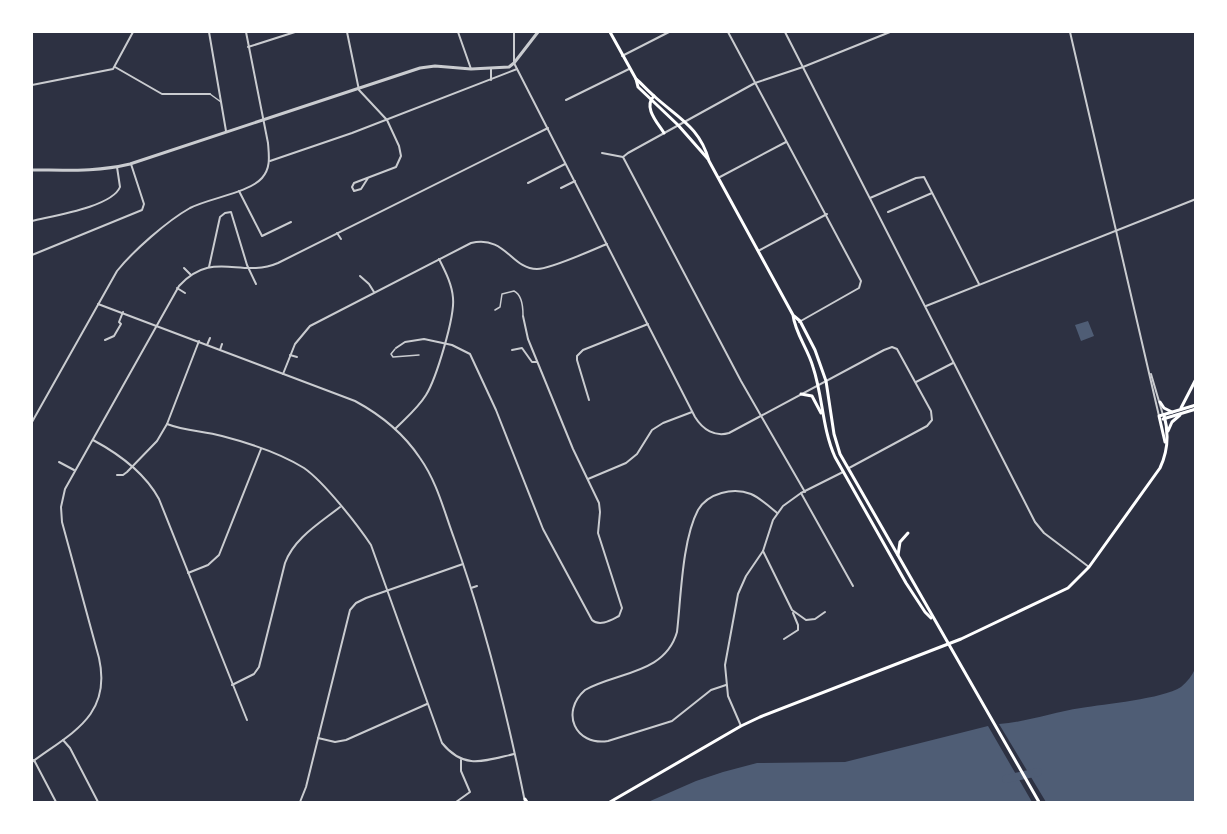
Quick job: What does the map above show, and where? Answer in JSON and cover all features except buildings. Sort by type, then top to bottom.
[{"type":"main road","points":[[610,32],[636,79],[686,121],[706,150],[709,161],[757,251],[815,350],[826,381],[836,445],[848,469],[1039,802]]},
{"type":"main road","points":[[636,79],[638,87],[678,125],[709,161]]},
{"type":"main road","points":[[654,96],[650,100],[650,108],[664,133]]},
{"type":"main road","points":[[793,315],[794,324],[809,354],[819,385],[823,418],[831,447],[906,583],[925,612],[932,618]]},
{"type":"main road","points":[[800,336],[806,333]]},
{"type":"main road","points":[[809,354],[815,350]]},
{"type":"main road","points":[[1166,444],[1172,422],[1181,411],[1196,379]]},
{"type":"main road","points":[[801,394],[808,394],[813,398],[823,418]]},
{"type":"main road","points":[[1160,402],[1164,408],[1172,412]]},
{"type":"main road","points":[[1162,418],[1196,407]]},
{"type":"main road","points":[[1162,418],[1172,412],[1181,411]]},
{"type":"main road","points":[[1162,418],[1168,433]]},
{"type":"main road","points":[[610,802],[741,726],[782,707],[961,639],[1068,588],[1089,567],[1160,468],[1166,456],[1162,418]]},
{"type":"main road","points":[[898,556],[900,542],[908,533]]},
{"type":"street","points":[[32,85],[115,67],[133,32]]},
{"type":"street","points":[[209,32],[226,131]]},
{"type":"street","points":[[32,422],[124,262],[190,208],[239,190],[260,180],[266,173],[270,161],[246,32]]},
{"type":"street","points":[[248,47],[295,32]]},
{"type":"street","points":[[347,32],[359,88],[387,120],[399,146],[400,160],[393,168],[354,183],[352,187],[354,191],[361,189],[368,178]]},
{"type":"street","points":[[458,32],[471,69]]},
{"type":"street","points":[[514,32],[514,63],[692,412],[703,428],[720,434],[729,433],[884,350],[892,347],[899,351],[933,415],[931,423],[848,469]]},
{"type":"street","points":[[32,170],[88,171],[130,164],[427,66],[471,69],[506,68],[514,63],[538,32]]},
{"type":"street","points":[[622,56],[669,32]]},
{"type":"street","points":[[728,32],[859,275],[861,285],[859,288],[794,324]]},
{"type":"street","points":[[785,32],[1035,522],[1044,533],[1089,567]]},
{"type":"street","points":[[623,158],[628,153],[755,83],[803,67],[890,32]]},
{"type":"street","points":[[1070,32],[1162,418]]},
{"type":"street","points":[[115,67],[162,94],[210,94],[221,102]]},
{"type":"street","points":[[491,69],[491,80]]},
{"type":"street","points":[[270,161],[299,153],[517,69]]},
{"type":"street","points":[[566,100],[629,69]]},
{"type":"street","points":[[56,802],[33,761],[84,723],[92,714],[100,698],[102,678],[99,658],[62,514],[65,489],[177,288],[191,275],[209,267],[260,269],[273,265],[548,128]]},
{"type":"street","points":[[718,178],[786,141]]},
{"type":"street","points":[[602,153],[623,158],[853,586]]},
{"type":"street","points":[[32,255],[142,210],[144,204],[130,164]]},
{"type":"street","points":[[528,183],[566,164]]},
{"type":"street","points":[[32,221],[87,207],[112,197],[120,187],[117,167]]},
{"type":"street","points":[[870,198],[922,177],[926,180],[979,284]]},
{"type":"street","points":[[447,178],[450,184]]},
{"type":"street","points":[[561,188],[575,181]]},
{"type":"street","points":[[239,190],[261,236],[291,222]]},
{"type":"street","points":[[888,212],[933,192]]},
{"type":"street","points":[[926,306],[1196,199]]},
{"type":"street","points":[[209,267],[219,217],[230,212],[248,269],[256,284]]},
{"type":"street","points":[[757,251],[826,213]]},
{"type":"street","points":[[337,233],[341,239]]},
{"type":"street","points":[[283,374],[298,339],[310,326],[471,243],[486,241],[494,244],[529,268],[537,270],[607,244]]},
{"type":"street","points":[[395,429],[416,408],[430,389],[450,321],[453,300],[448,279],[439,259]]},
{"type":"street","points":[[184,268],[191,275]]},
{"type":"street","points":[[360,276],[374,292]]},
{"type":"street","points":[[177,288],[185,293]]},
{"type":"street","points":[[419,355],[393,357],[391,354],[405,342],[424,339],[467,351],[474,361],[543,530],[592,620],[599,623],[619,616],[622,608],[598,532],[600,507],[573,449],[528,339],[523,305],[518,294],[514,291],[502,294],[500,307],[495,310]]},
{"type":"street","points":[[367,296],[370,300]]},
{"type":"street","points":[[98,304],[356,402],[373,411],[410,445],[427,469],[438,493],[488,640],[526,801]]},
{"type":"street","points":[[105,340],[114,336],[121,324],[119,322],[123,312]]},
{"type":"street","points":[[589,400],[577,360],[579,354],[583,350],[648,324]]},
{"type":"street","points":[[207,345],[210,338]]},
{"type":"street","points":[[117,475],[124,474],[157,441],[167,424],[199,341]]},
{"type":"street","points":[[220,350],[222,344]]},
{"type":"street","points":[[512,350],[522,348],[530,362],[537,362]]},
{"type":"street","points":[[290,355],[297,357]]},
{"type":"street","points":[[916,382],[954,362]]},
{"type":"street","points":[[1150,372],[1160,402],[1162,418]]},
{"type":"street","points":[[588,479],[626,463],[637,454],[652,430],[663,423],[692,412]]},
{"type":"street","points":[[167,424],[186,430],[218,435],[261,449],[287,459],[310,473],[371,545],[442,743],[461,759],[480,761],[514,754]]},
{"type":"street","points":[[92,439],[119,455],[152,488],[159,499],[247,720]]},
{"type":"street","points":[[188,573],[208,565],[219,555],[261,449]]},
{"type":"street","points":[[58,462],[74,471]]},
{"type":"street","points":[[741,726],[731,704],[726,685],[726,657],[738,594],[746,576],[763,551],[777,513],[788,501],[843,472]]},
{"type":"street","points":[[726,685],[711,690],[672,721],[608,741],[588,739],[580,733],[573,721],[574,705],[585,690],[653,664],[672,646],[691,530],[702,505],[720,493],[741,492],[759,499],[777,513]]},
{"type":"street","points":[[232,684],[254,674],[259,667],[290,551],[300,539],[340,507]]},
{"type":"street","points":[[763,551],[798,625],[798,630],[784,639]]},
{"type":"street","points":[[300,802],[306,787],[350,610],[356,603],[463,564]]},
{"type":"street","points":[[471,588],[477,586]]},
{"type":"street","points":[[792,610],[806,620],[815,619],[825,612]]},
{"type":"street","points":[[318,738],[335,742],[346,740],[427,704]]},
{"type":"street","points":[[62,740],[70,748],[98,802]]},
{"type":"street","points":[[456,802],[470,792],[461,771],[461,759]]},
{"type":"water","points":[[1088,321],[1094,336],[1081,341],[1075,325]]},
{"type":"water","points":[[1195,669],[1195,802],[1046,802],[999,724],[1161,695],[1181,687]]},
{"type":"water","points":[[988,726],[1032,802],[648,802],[696,781],[757,763],[845,762]]},
{"type":"waterway","points":[[1006,779],[1038,772]]}]
